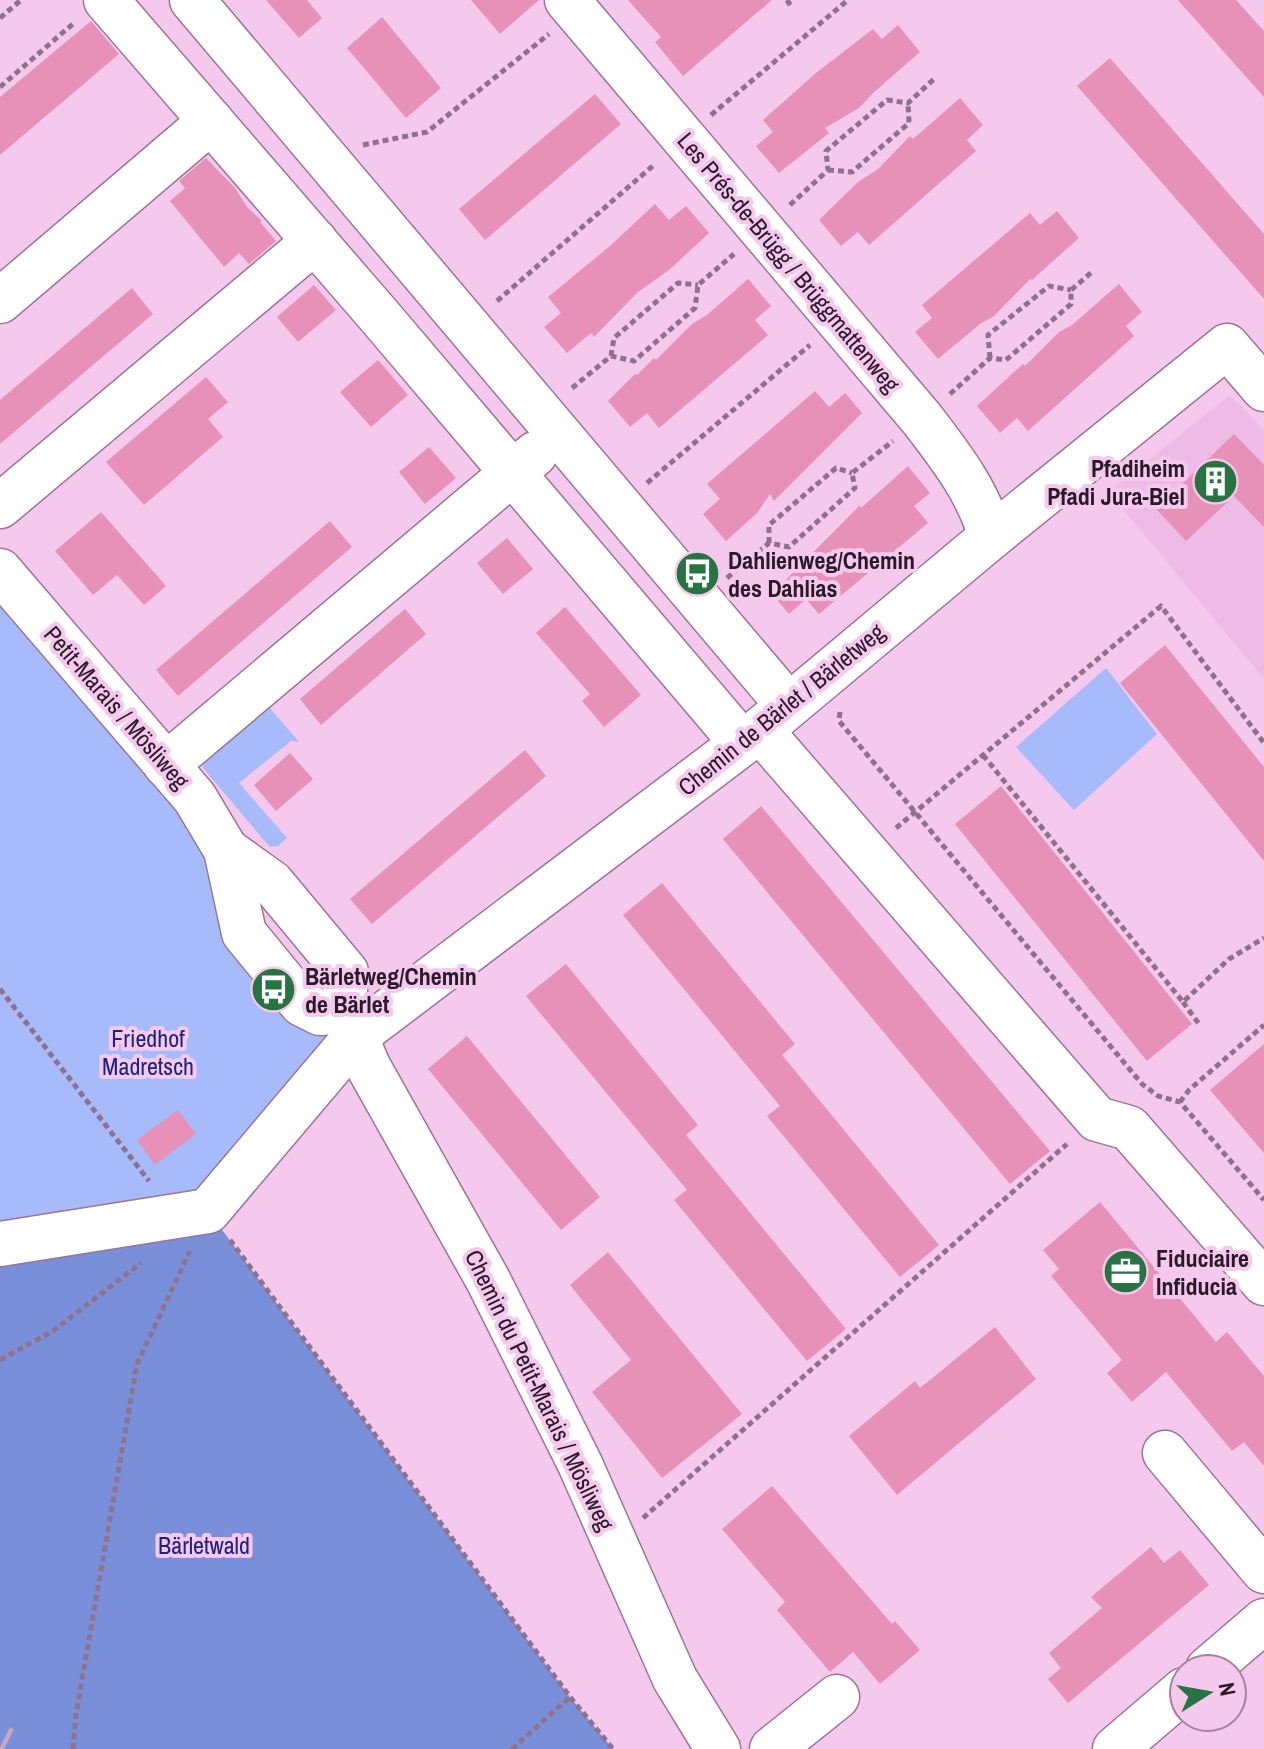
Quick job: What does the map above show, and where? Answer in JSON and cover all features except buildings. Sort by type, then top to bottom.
[{"type":"street","points":[[192,0],[322,153],[561,415],[763,726]]},
{"type":"street","name":"Les Prés-de-Brügg / Brüggmattenweg","points":[[567,0],[922,419],[970,484],[991,537]]},
{"type":"street","points":[[92,10],[211,121],[512,472],[763,726],[867,853],[1097,1119],[1129,1128],[1264,1283]]},
{"type":"street","points":[[0,301],[211,121]]},
{"type":"street","points":[[0,506],[315,241]]},
{"type":"street","name":"Chemin de Bärlet / Bärletweg","points":[[189,1214],[350,1023],[763,726],[1227,346],[1264,389]]},
{"type":"street","points":[[166,765],[512,472],[561,415]]},
{"type":"street","name":"Petit-Marais / Mösliweg","points":[[0,571],[195,798],[226,850],[244,933],[302,1004],[350,1023]]},
{"type":"street","name":"Chemin du Petit-Marais / Mösliweg","points":[[350,1023],[369,1068],[488,1280],[580,1464],[675,1679],[718,1749]]},
{"type":"street","points":[[0,1244],[189,1214]]},
{"type":"street","points":[[1165,1453],[1264,1571]]},
{"type":"street","points":[[1227,1653],[1264,1621]]},
{"type":"street","points":[[772,1749],[837,1697]]},
{"type":"street","points":[[1115,1749],[1168,1704]]},
{"type":"path","points":[[0,18],[21,0]]},
{"type":"path","points":[[0,87],[92,10]]},
{"type":"path","points":[[322,153],[427,132],[538,45]]},
{"type":"path","points":[[908,103],[934,79]]},
{"type":"path","points":[[828,170],[826,151],[887,100],[908,103]]},
{"type":"path","points":[[611,356],[634,361],[695,308],[698,285],[828,170],[852,172],[909,123],[908,103]]},
{"type":"path","points":[[852,473],[922,419],[990,358],[1006,360],[1071,304],[1071,290],[1093,271]]},
{"type":"path","points":[[561,415],[611,356],[614,338],[678,283],[698,285]]},
{"type":"path","points":[[990,358],[988,335],[1049,286],[1071,290]]},
{"type":"path","points":[[642,488],[838,321]]},
{"type":"path","points":[[723,582],[769,543],[769,525],[836,468],[852,473]]},
{"type":"path","points":[[769,543],[789,547],[855,488],[852,473]]},
{"type":"path","points":[[867,853],[1161,606],[1264,743]]},
{"type":"path","points":[[840,706],[839,721],[1142,1084],[1158,1096],[1180,1102],[1264,1200]]},
{"type":"path","points":[[983,755],[1199,1024]]},
{"type":"path","points":[[1183,1002],[1229,959],[1264,938]]},
{"type":"path","points":[[0,989],[166,1202],[189,1214],[613,1749]]},
{"type":"path","points":[[1180,1102],[1189,1090],[1264,1025]]},
{"type":"path","points":[[642,1520],[1097,1119]]},
{"type":"path","points":[[73,1749],[76,1714],[137,1364],[189,1214]]},
{"type":"path","points":[[0,1360],[53,1331],[148,1257]]},
{"type":"path","points":[[512,1749],[570,1697]]},
{"type":"shaded area","points":[[1230,395],[1264,430],[1264,679],[1109,492]]},
{"type":"green space","name":"Friedhof Madretsch","points":[[0,571],[166,765],[234,894],[357,1035],[208,1211],[94,1249],[0,1266]]},
{"type":"green space","points":[[1106,668],[1157,734],[1074,810],[1016,747]]},
{"type":"green space","points":[[262,699],[299,742],[291,741],[239,783],[287,838],[278,846],[270,847],[203,768],[203,747]]},
{"type":"green space","name":"Bärletwald","points":[[208,1211],[570,1697],[613,1749],[0,1749],[0,1266],[94,1249]]},
{"type":"tunnel","points":[[0,1747],[4,1749]]},
{"type":"place","name":"Pfadiheim Pfadi Jura-Biel","points":[[1216,482]]},
{"type":"place","name":"Dahlienweg/Chemin des Dahlias","points":[[697,574]]},
{"type":"place","name":"Bärletweg/Chemin de Bärlet","points":[[274,990]]},
{"type":"place","name":"Fiduciaire Infiducia","points":[[1125,1272]]}]
